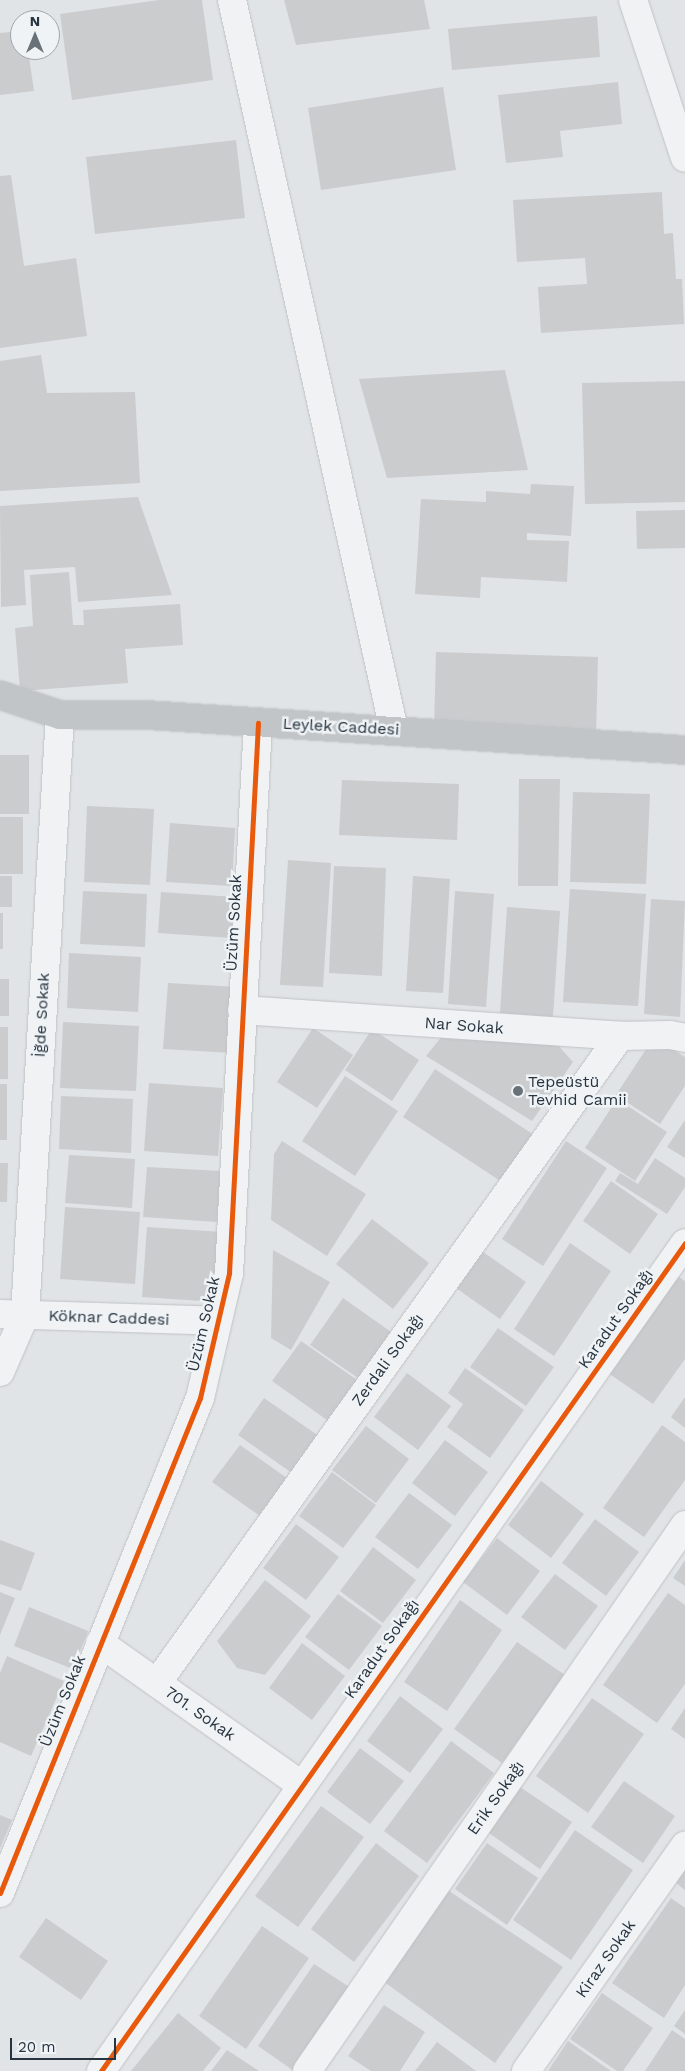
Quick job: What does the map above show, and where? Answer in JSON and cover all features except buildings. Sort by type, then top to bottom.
[{"type":"street","points":[[232,0],[394,730]]},
{"type":"street","points":[[633,0],[685,158]]},
{"type":"street","name":"Leylek Caddesi","points":[[0,695],[60,715],[147,715],[685,750]]},
{"type":"street","name":"İğde Sokak","points":[[12,1314],[60,715]]},
{"type":"street","name":"Üzüm Sokak","points":[[0,1893],[200,1398],[228,1274],[258,722]]},
{"type":"street","name":"Nar Sokak","points":[[242,1010],[620,1036],[670,1034],[685,1038]]},
{"type":"street","name":"Zerdali Sokağı","points":[[157,1683],[620,1036]]},
{"type":"street","name":"Karadut Sokağı","points":[[101,2071],[685,1243]]},
{"type":"street","points":[[0,1372],[12,1314]]},
{"type":"street","name":"Köknar Caddesi","points":[[12,1314],[217,1321]]},
{"type":"street","name":"Erik Sokağı","points":[[307,2071],[685,1525]]},
{"type":"street","name":"701. Sokak","points":[[100,1643],[301,1785]]},
{"type":"street","name":"Kiraz Sokak","points":[[526,2071],[685,1846]]},
{"type":"cycle path","points":[[0,1893],[200,1398],[229,1273],[258,723]]},
{"type":"cycle path","points":[[101,2071],[685,1243]]},
{"type":"place","name":"Tepeüstü Tevhid Camii","points":[[518,1091]]}]
